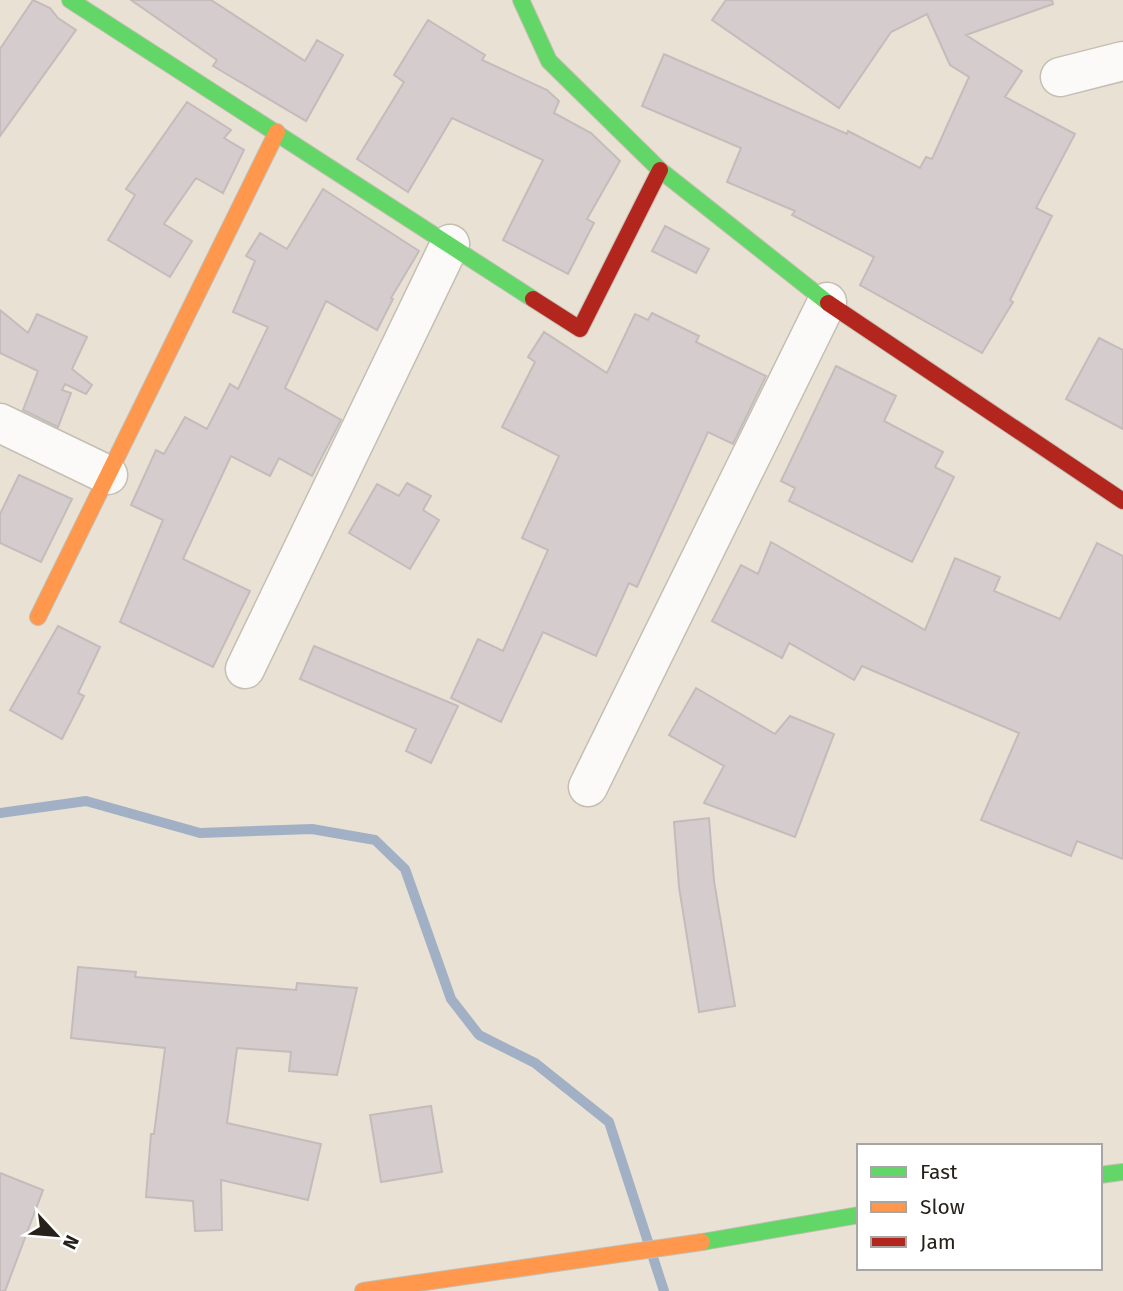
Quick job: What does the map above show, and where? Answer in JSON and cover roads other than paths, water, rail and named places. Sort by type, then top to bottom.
[{"type":"street","points":[[70,0],[580,329],[660,170]]},
{"type":"street","points":[[521,0],[549,61],[660,170],[827,302],[1123,501]]},
{"type":"street","points":[[1059,77],[1123,61]]},
{"type":"street","points":[[38,617],[276,132]]},
{"type":"street","points":[[245,669],[450,244]]},
{"type":"street","points":[[588,787],[827,302]]},
{"type":"street","points":[[0,423],[108,475]]},
{"type":"street","points":[[1102,1175],[1123,1172]]},
{"type":"street","points":[[363,1291],[403,1288],[605,1258],[857,1215]]},
{"type":"waterway","points":[[0,813],[86,801],[200,833],[312,829],[375,840],[405,869],[451,999],[479,1035],[535,1063],[609,1122],[664,1291]]}]
